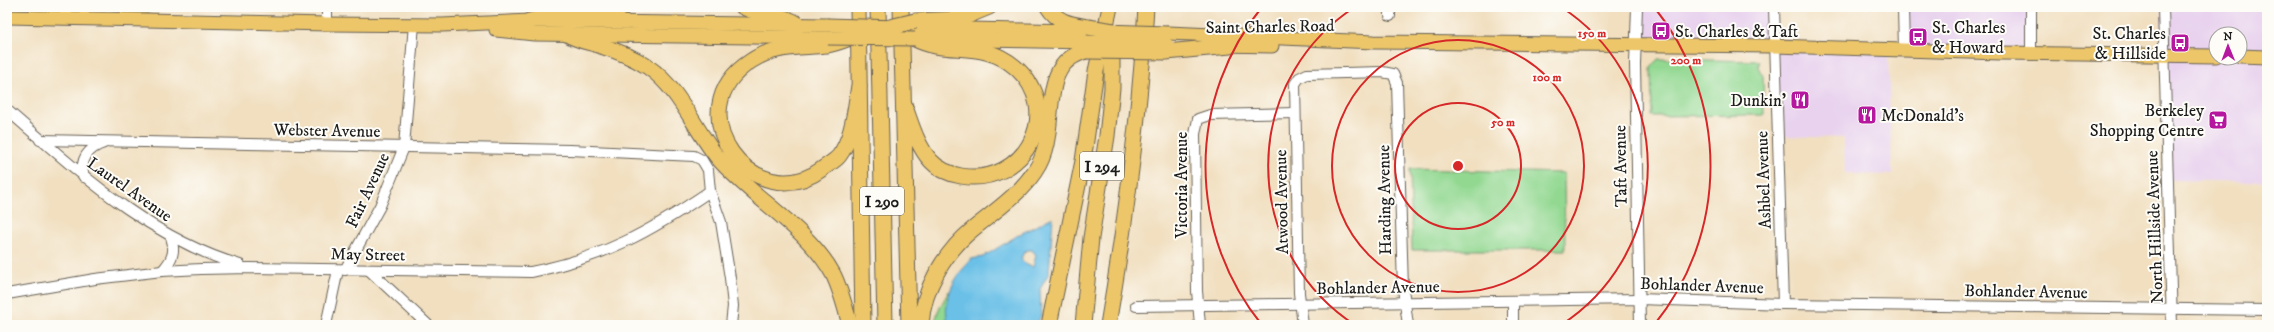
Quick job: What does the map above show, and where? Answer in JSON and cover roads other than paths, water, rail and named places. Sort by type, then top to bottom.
[{"type":"highway","points":[[529,21],[554,15],[611,12],[624,7]]},
{"type":"highway","points":[[743,7],[756,12],[790,18],[799,25]]},
{"type":"highway","name":"I 290","points":[[858,7],[863,325]]},
{"type":"highway","name":"I 290","points":[[878,7],[885,325]]},
{"type":"highway","points":[[901,7],[910,325]]},
{"type":"highway","points":[[890,27],[915,29],[960,19],[989,7]]},
{"type":"highway","points":[[1048,7],[1055,17],[1087,38],[1230,46]]},
{"type":"highway","points":[[1049,325],[1083,161],[1096,70],[1110,7]]},
{"type":"highway","name":"I 294","points":[[1083,325],[1092,238],[1110,102],[1113,7]]},
{"type":"highway","name":"I 294","points":[[1108,325],[1133,161],[1142,88],[1146,7]]},
{"type":"highway","points":[[904,104],[916,135],[931,161],[940,169],[960,176],[982,178],[997,174],[1012,166],[1031,144],[1036,127],[1038,106],[1034,95],[1023,76],[1006,60],[968,48],[928,46],[915,29]]},
{"type":"highway","points":[[921,325],[929,288],[941,265],[955,246],[1024,186],[1036,170],[1048,141],[1053,87],[1056,74],[1063,63],[1087,38],[1114,32]]},
{"type":"highway","points":[[567,34],[577,40],[626,55],[660,77],[678,98],[716,156],[729,171],[821,256],[841,291],[850,325]]},
{"type":"highway","points":[[850,38],[828,36],[774,50],[749,62],[736,74],[723,96],[719,112],[721,133],[731,154],[756,174],[784,182],[810,178],[839,156],[850,132],[859,86]]},
{"type":"main road","points":[[7,17],[327,24],[414,24],[442,25],[525,33],[567,34],[828,36],[890,27]]},
{"type":"main road","points":[[442,25],[529,21],[799,25],[828,36]]},
{"type":"main road","points":[[850,38],[915,29],[1087,38]]},
{"type":"main road","name":"Saint Charles Road","points":[[1114,32],[1167,43],[1374,42],[1636,44],[1774,46],[2031,54],[2208,56]]},
{"type":"main road","name":"Saint Charles Road","points":[[1230,46],[1289,47],[1374,42]]},
{"type":"main road","points":[[2248,56],[2267,57]]},
{"type":"street","points":[[327,7],[327,24]]},
{"type":"street","name":"Taft Avenue","points":[[1637,7],[1636,44],[1640,325]]},
{"type":"street","name":"Ashbel Avenue","points":[[1774,7],[1783,304]]},
{"type":"street","points":[[1903,7],[1904,51]]},
{"type":"street","points":[[2031,7],[2031,54]]},
{"type":"street","name":"North Hillside Avenue","points":[[2163,7],[2172,325]]},
{"type":"street","name":"Fair Avenue","points":[[326,325],[342,270],[380,206],[404,147],[414,24]]},
{"type":"street","name":"Harding Avenue","points":[[1298,78],[1307,74],[1382,72],[1393,74],[1397,83],[1403,289],[1408,325]]},
{"type":"street","name":"Atwood Avenue","points":[[1298,78],[1295,84],[1295,113],[1299,293],[1303,325]]},
{"type":"street","name":"Laurel Avenue","points":[[7,110],[84,177],[152,226],[171,237],[223,260],[250,268]]},
{"type":"street","name":"Victoria Avenue","points":[[1200,325],[1198,305],[1195,134],[1198,119],[1210,115],[1295,113]]},
{"type":"street","name":"Webster Avenue","points":[[40,140],[614,152],[694,156],[702,160],[708,170],[710,191],[726,243],[733,306],[731,325]]},
{"type":"street","points":[[84,177],[82,165],[84,157],[90,150],[111,142]]},
{"type":"street","name":"May Street","points":[[7,294],[48,286],[162,271],[250,268],[516,273],[554,267],[598,254],[635,238],[672,218],[710,191]]},
{"type":"street","points":[[162,271],[172,260],[174,245],[171,237]]},
{"type":"street","points":[[369,270],[428,325]]},
{"type":"street","name":"Bohlander Avenue","points":[[1136,306],[1639,299],[1783,304],[2267,310]]},
{"type":"street","points":[[1513,301],[1514,325]]},
{"type":"water","points":[[1053,217],[1049,273],[1040,289],[1041,316],[1036,325],[948,325],[948,297],[955,281],[965,266],[971,259],[983,257],[1020,234]],"holes":[[[1027,250],[1032,250],[1036,255],[1033,267],[1027,265],[1021,259]]]},
{"type":"place","name":"St. Charles & Taft","points":[[1661,31]]},
{"type":"place","name":"St. Charles & Howard","points":[[1918,37]]},
{"type":"place","name":"St. Charles & Hillside","points":[[2180,43]]},
{"type":"place","name":"Dunkin'","points":[[1800,100]]},
{"type":"place","name":"McDonald's","points":[[1867,115]]},
{"type":"place","name":"Berkeley Shopping Centre","points":[[2218,120]]}]
